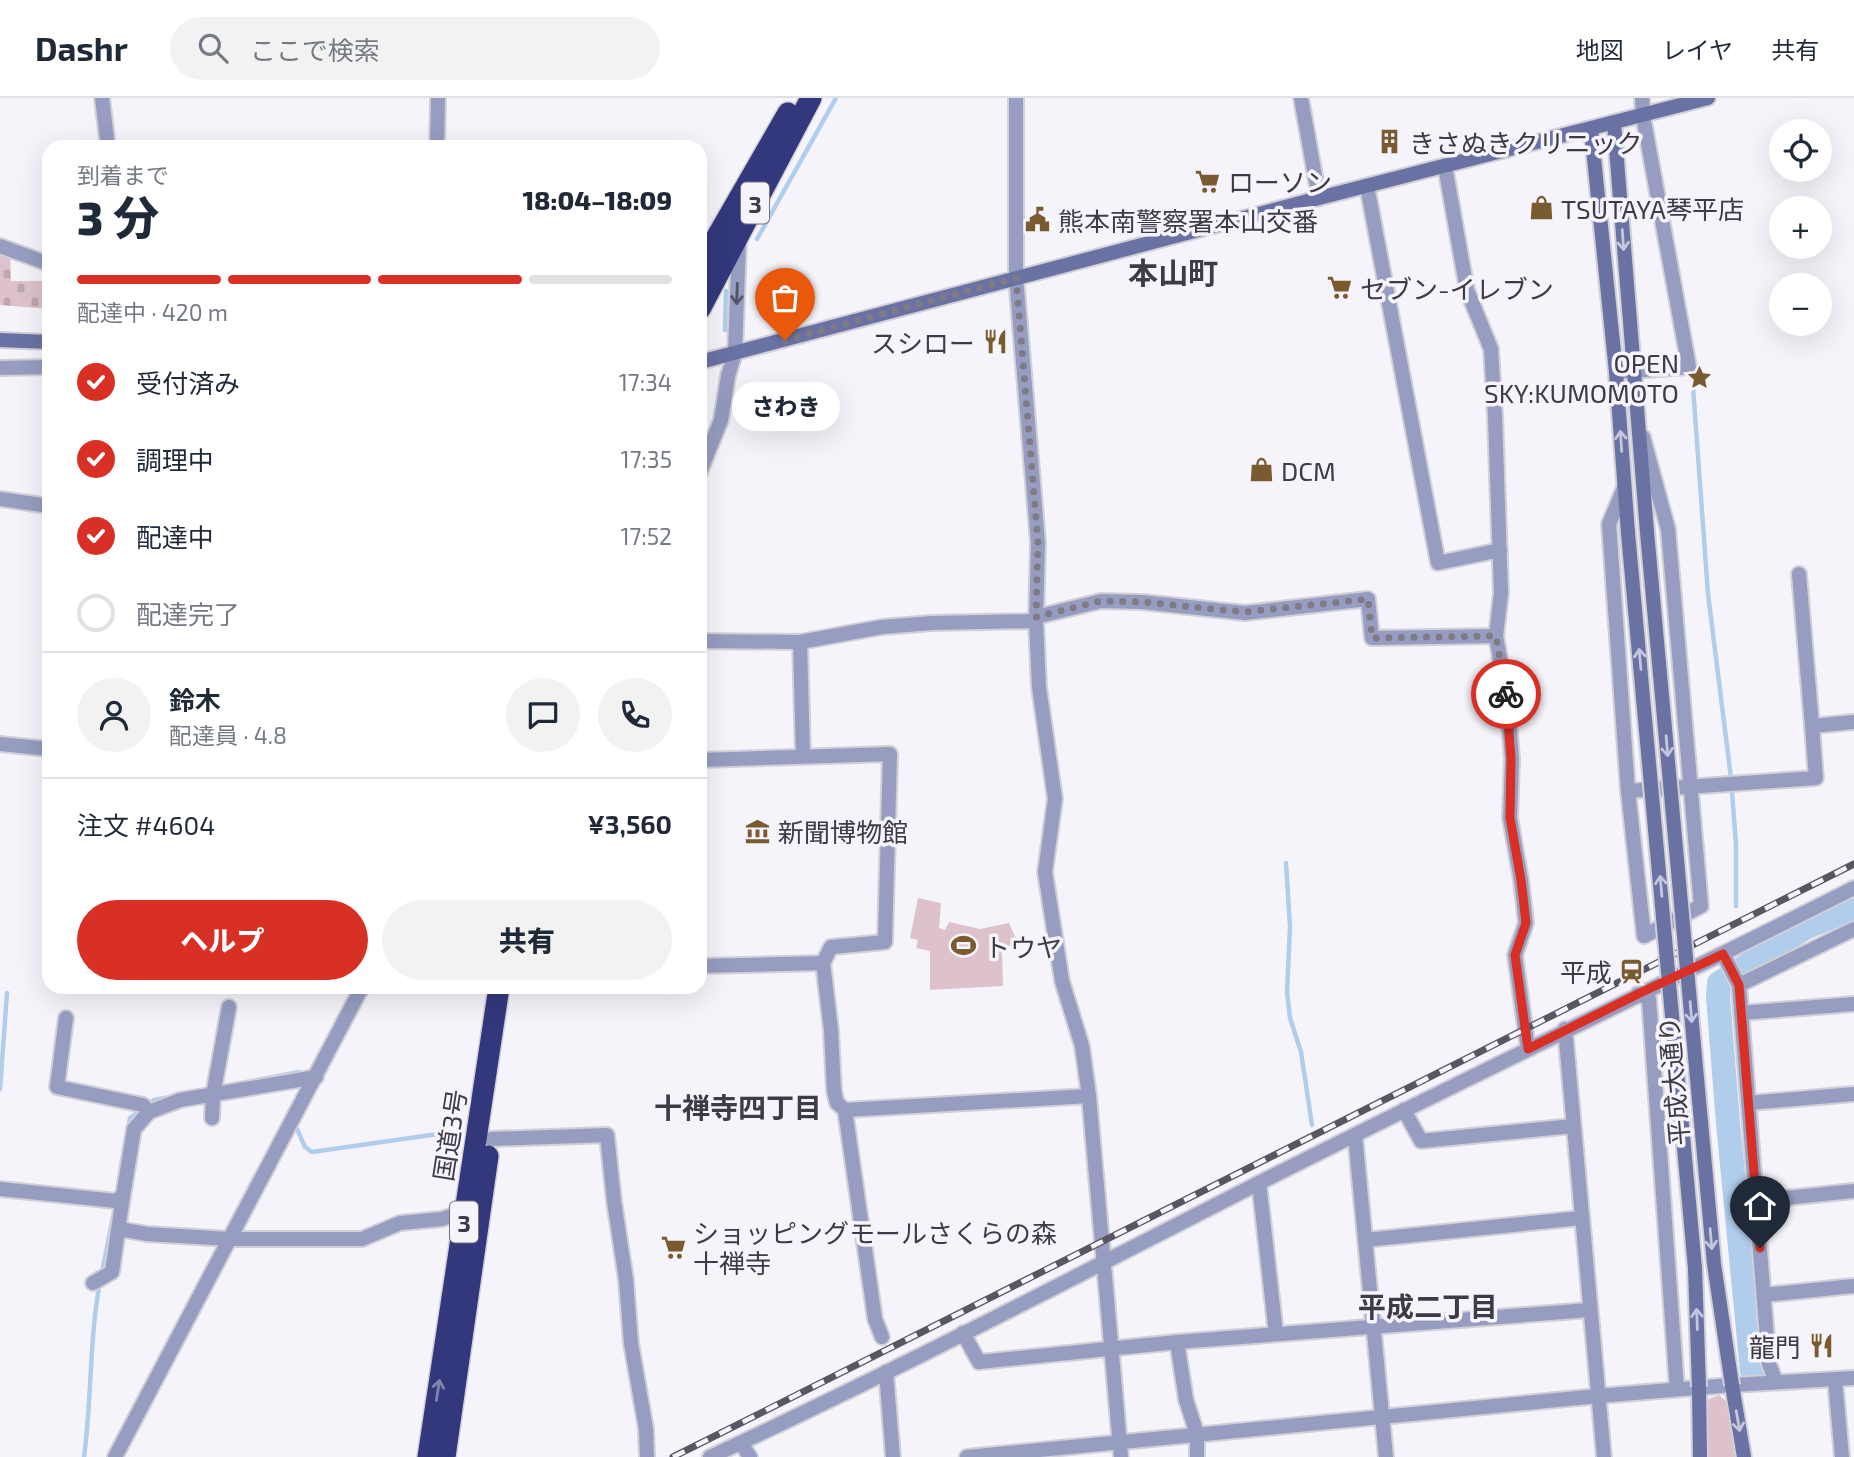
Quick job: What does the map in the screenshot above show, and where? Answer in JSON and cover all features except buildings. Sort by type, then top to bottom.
[{"type":"highway","name":"3","points":[[707,254],[796,98]]},
{"type":"highway","name":"3","points":[[707,296],[811,98]]},
{"type":"highway","name":"国道3号","points":[[428,1457],[498,994]]},
{"type":"highway","name":"国道3号","points":[[445,1457],[511,994]]},
{"type":"street","points":[[102,98],[107,140]]},
{"type":"street","points":[[437,140],[438,98]]},
{"type":"street","points":[[1016,98],[1016,278],[1038,542],[1036,619],[1039,687],[1055,799],[1045,872],[1062,981],[1082,1045],[1089,1096],[1121,1450]]},
{"type":"street","points":[[1301,98],[1319,198]]},
{"type":"street","points":[[1616,372],[1689,367],[1643,116],[1642,98]]},
{"type":"street","points":[[707,360],[1708,98]]},
{"type":"street","name":"平成大通り","points":[[1615,123],[1636,412],[1714,1264],[1744,1457]]},
{"type":"street","name":"平成大通り","points":[[1591,129],[1616,372],[1624,488],[1694,1254],[1700,1457]]},
{"type":"street","points":[[1445,166],[1467,290],[1491,349],[1501,593],[1496,636],[1507,699],[1511,759],[1510,818],[1526,923],[1515,955],[1528,1049]]},
{"type":"street","points":[[1367,186],[1438,563],[1500,550]]},
{"type":"street","points":[[707,454],[721,419],[728,376],[735,354],[739,235]]},
{"type":"street","points":[[0,246],[42,261]]},
{"type":"street","points":[[0,340],[42,342]]},
{"type":"street","points":[[0,368],[42,367]]},
{"type":"street","points":[[1624,488],[1609,524],[1628,791],[1644,936],[1701,906],[1668,528],[1636,412]]},
{"type":"street","points":[[0,499],[42,505]]},
{"type":"street","points":[[1628,791],[1816,778],[1799,574]]},
{"type":"street","points":[[707,641],[800,642],[882,627],[1036,619],[1101,601],[1142,602],[1245,612],[1368,599],[1372,638],[1496,636]]},
{"type":"street","points":[[800,642],[803,756]]},
{"type":"street","points":[[1812,726],[1854,722]]},
{"type":"street","points":[[0,744],[42,748]]},
{"type":"street","points":[[707,760],[890,754],[886,943],[831,947],[823,963],[831,1030],[834,1091],[837,1103],[845,1110],[875,1319],[882,1337]]},
{"type":"street","points":[[710,1457],[886,1372],[1565,1030],[1854,888]]},
{"type":"street","points":[[1739,985],[1854,929]]},
{"type":"street","points":[[1723,954],[1739,985],[1769,1364],[1776,1382]]},
{"type":"street","points":[[707,966],[823,963]]},
{"type":"street","points":[[115,1457],[358,994]]},
{"type":"street","points":[[1638,994],[1649,999],[1677,1389]]},
{"type":"street","points":[[1741,1013],[1854,1004]]},
{"type":"street","points":[[212,1118],[213,1095],[229,1007]]},
{"type":"street","points":[[66,1017],[57,1087],[143,1104],[149,1112]]},
{"type":"street","points":[[1565,1030],[1604,1457]]},
{"type":"street","points":[[93,1283],[112,1272],[134,1129],[149,1112],[180,1100],[316,1077]]},
{"type":"street","points":[[1749,1103],[1854,1094]]},
{"type":"street","points":[[845,1110],[1089,1096]]},
{"type":"street","points":[[1404,1111],[1421,1140],[1573,1126]]},
{"type":"street","points":[[491,1139],[607,1135],[626,1280],[631,1343],[646,1429],[647,1457]]},
{"type":"street","points":[[1355,1135],[1386,1457]]},
{"type":"street","points":[[1259,1183],[1276,1334]]},
{"type":"street","points":[[1757,1201],[1854,1191]]},
{"type":"street","points":[[0,1192],[116,1201],[123,1196]]},
{"type":"street","points":[[119,1229],[146,1234],[230,1239],[362,1238],[400,1223],[442,1219],[465,1211]]},
{"type":"street","points":[[1365,1240],[1581,1218]]},
{"type":"street","points":[[1764,1295],[1854,1286]]},
{"type":"street","points":[[963,1333],[979,1362],[1177,1342],[1589,1310]]},
{"type":"street","points":[[1177,1342],[1186,1400],[1197,1434],[1197,1457]]},
{"type":"street","points":[[886,1372],[893,1457]]},
{"type":"street","points":[[967,1457],[1121,1450],[1197,1434],[1699,1387],[1854,1378]]},
{"type":"street","points":[[1835,1380],[1842,1457]]},
{"type":"street","points":[[741,1443],[751,1457]]},
{"type":"green space","points":[[0,246],[10,249],[11,281],[42,281],[42,308],[0,305]]},
{"type":"green space","name":"トウヤ","points":[[918,898],[941,903],[939,928],[945,930],[949,922],[980,929],[1009,923],[1018,943],[1002,949],[1003,986],[930,990],[930,951],[916,948],[918,940],[910,938]]},
{"type":"green space","points":[[1719,1395],[1728,1403],[1735,1457],[1709,1457],[1706,1404],[1709,1399]]},
{"type":"waterway","points":[[757,239],[836,98]]},
{"type":"waterway","points":[[725,330],[726,291]]},
{"type":"waterway","points":[[1693,387],[1708,594],[1731,778]]},
{"type":"waterway","points":[[1732,792],[1736,845],[1736,906]]},
{"type":"waterway","points":[[1286,863],[1290,927],[1287,992],[1290,1018],[1301,1052],[1312,1125]]},
{"type":"waterway","points":[[1752,1371],[1728,1123],[1719,983],[1805,928],[1854,908]]},
{"type":"waterway","points":[[0,1089],[7,993]]},
{"type":"waterway","points":[[258,1080],[299,1072]]},
{"type":"waterway","points":[[128,1129],[130,1118],[154,1100],[171,1097]]},
{"type":"waterway","points":[[297,1129],[305,1147],[312,1152],[438,1134],[467,1135]]},
{"type":"waterway","points":[[102,1273],[113,1217]]},
{"type":"waterway","points":[[84,1457],[100,1282]]},
{"type":"railway","points":[[673,1457],[1854,864]]},
{"type":"way so far","points":[[785,340],[1016,278],[1038,542],[1036,617],[1101,601],[1142,602],[1245,612],[1368,599],[1372,638],[1496,636],[1506,694]]},
{"type":"place","name":"きさぬきクリニック","points":[[1389,142]]},
{"type":"place","name":"ローソン","points":[[1208,181]]},
{"type":"place","name":"TSUTAYA琴平店","points":[[1541,208]]},
{"type":"place","name":"熊本南警察署本山交番","points":[[1038,220]]},
{"type":"place","name":"セブン-イレブン","points":[[1340,288]]},
{"type":"place","name":"さわき","points":[[785,340]]},
{"type":"place","name":"スシロー","points":[[995,342]]},
{"type":"place","name":"OPEN SKY:KUMOMOTO","points":[[1699,377]]},
{"type":"place","name":"DCM","points":[[1261,470]]},
{"type":"place","name":"新聞博物館","points":[[758,831]]},
{"type":"place","name":"トウヤ","points":[[964,946]]},
{"type":"place","name":"平成","points":[[1632,971]]},
{"type":"place","name":"ショッピングモールさくらの森 十禅寺","points":[[673,1247]]},
{"type":"place","name":"龍門","points":[[1821,1346]]},
{"type":"district","name":"本山町","points":[[1173,272]]},
{"type":"district","name":"十禅寺四丁目","points":[[738,1107]]},
{"type":"district","name":"平成二丁目","points":[[1428,1306]]},
{"type":"route","points":[[1506,694],[1511,759],[1510,818],[1526,923],[1515,955],[1528,1049],[1723,954],[1739,985],[1760,1248]]}]
